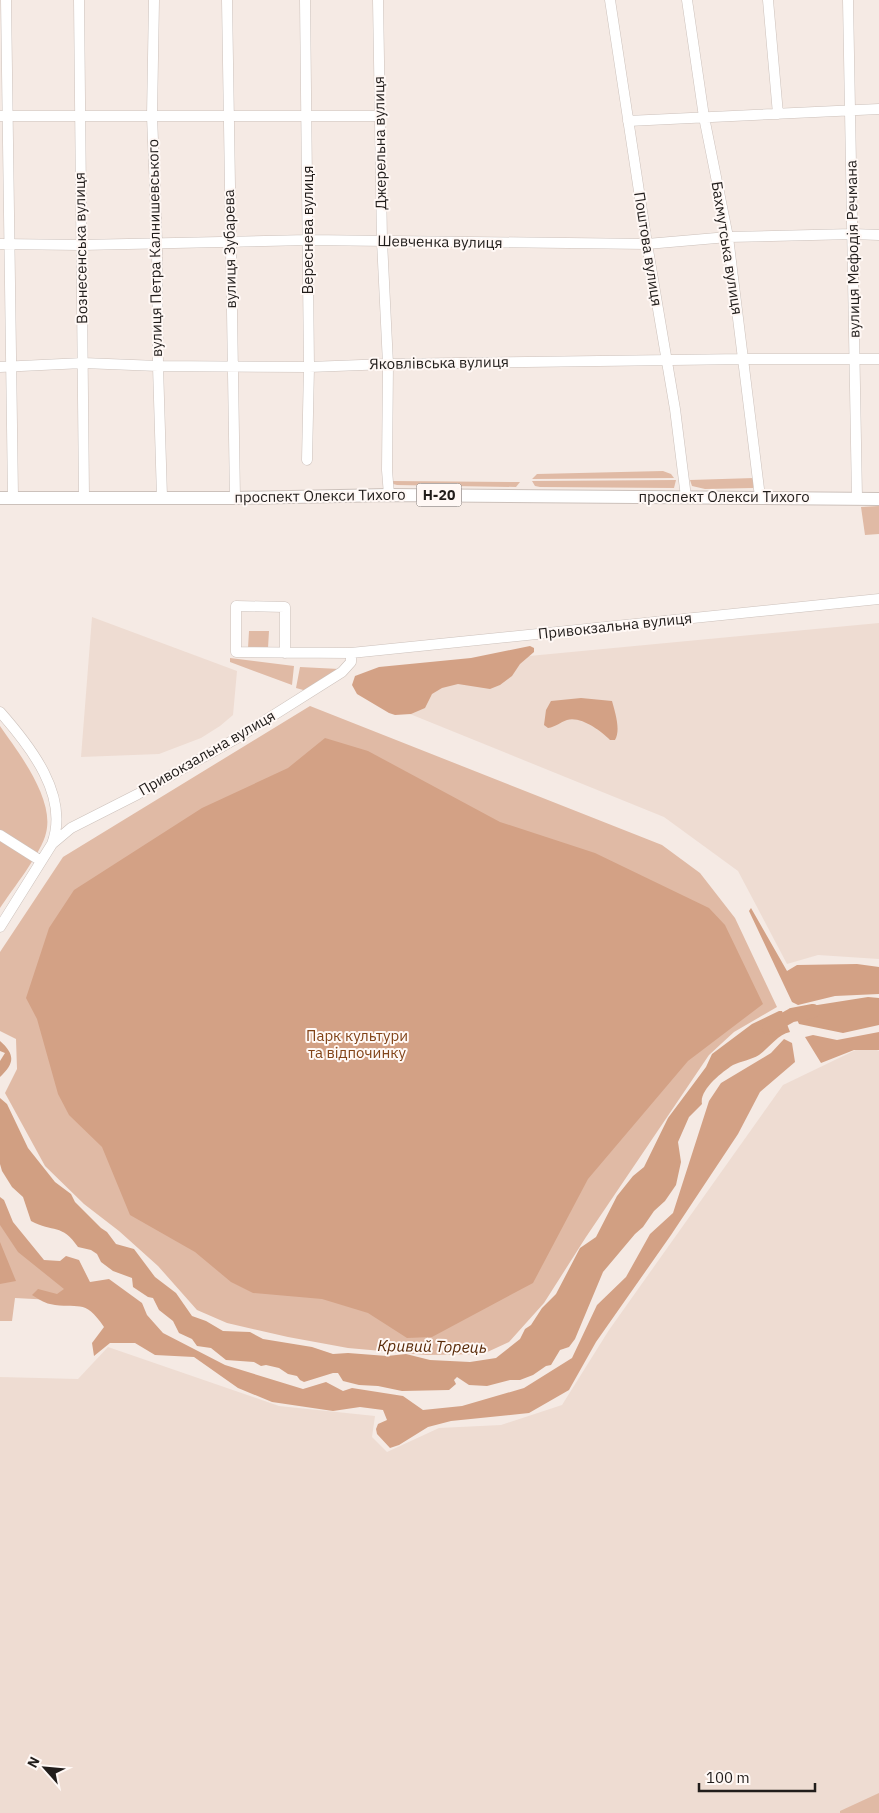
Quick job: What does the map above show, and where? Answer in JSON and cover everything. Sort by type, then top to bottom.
[{"type":"main road","name":"проспект Олекси Тихого","points":[[0,498],[162,496],[235,498],[389,495],[879,498]]},
{"type":"street","points":[[6,0],[4,116],[5,244],[12,368],[13,497]]},
{"type":"street","name":"Вознесенська вулиця","points":[[78,0],[84,496]]},
{"type":"street","name":"вулиця Петра Калнишевського","points":[[154,0],[152,116],[157,242],[162,496]]},
{"type":"street","name":"вулиця Зубарева","points":[[227,0],[227,116],[235,498]]},
{"type":"street","name":"Вереснева вулиця","points":[[305,0],[308,116],[309,367],[307,460]]},
{"type":"street","name":"Джерельна вулиця","points":[[378,0],[382,241],[388,364],[387,470],[389,495]]},
{"type":"street","name":"Поштова вулиця","points":[[610,0],[647,244],[675,409],[686,497]]},
{"type":"street","name":"Бахмутська вулиця","points":[[687,0],[704,117],[728,237],[760,497]]},
{"type":"street","points":[[768,0],[778,114]]},
{"type":"street","name":"вулиця Мефодія Речмана","points":[[848,0],[857,498]]},
{"type":"street","points":[[628,120],[879,109]]},
{"type":"street","points":[[4,116],[379,116]]},
{"type":"street","name":"Шевченка вулиця","points":[[5,244],[81,245],[308,240],[647,244],[728,237],[879,235]]},
{"type":"street","name":"Яковлівська вулиця","points":[[0,368],[83,363],[158,366],[309,367],[666,360],[879,359]]},
{"type":"street","name":"Привокзальна вулиця","points":[[284,653],[285,607],[236,606],[236,652],[284,653],[351,653],[879,599]]},
{"type":"street","name":"Привокзальна вулиця","points":[[52,844],[71,828],[138,794],[308,694],[342,672],[351,662],[351,653]]},
{"type":"street","points":[[0,712],[31,751],[42,769],[53,796],[57,820],[56,835],[52,844],[0,926]]},
{"type":"street","points":[[0,836],[41,862]]},
{"type":"shaded area","points":[[92,617],[237,671],[233,715],[201,738],[159,754],[81,757]]},
{"type":"shaded area","points":[[879,623],[879,959],[818,955],[787,964],[738,871],[664,817],[363,695],[369,671]]},
{"type":"shaded area","points":[[868,997],[879,998],[879,1025],[843,1033],[799,1024],[792,1009]]},
{"type":"shaded area","points":[[782,1011],[790,1032],[777,1039],[759,1055],[733,1065],[718,1077],[704,1093],[702,1104],[689,1117],[678,1142],[681,1162],[676,1185],[665,1201],[654,1211],[643,1227],[603,1272],[575,1339],[569,1347],[560,1350],[551,1365],[520,1380],[510,1380],[487,1386],[469,1385],[457,1377],[454,1380],[456,1384],[449,1390],[402,1391],[343,1381],[338,1373],[304,1382],[297,1376],[288,1374],[279,1368],[266,1365],[261,1366],[254,1362],[226,1360],[211,1348],[197,1346],[192,1339],[179,1333],[173,1321],[159,1310],[153,1298],[148,1297],[133,1287],[132,1278],[113,1271],[101,1262],[97,1254],[91,1250],[78,1247],[62,1231],[31,1221],[23,1197],[12,1187],[0,1164],[0,1098],[7,1104],[28,1148],[55,1182],[71,1194],[75,1202],[107,1232],[116,1244],[134,1249],[155,1277],[176,1293],[192,1316],[206,1321],[223,1331],[250,1332],[263,1339],[312,1347],[333,1354],[348,1353],[387,1356],[406,1354],[430,1360],[470,1362],[496,1358],[520,1339],[525,1329],[531,1325],[542,1308],[556,1294],[580,1248],[596,1237],[617,1196],[633,1176],[644,1167],[668,1118],[706,1067],[712,1054],[752,1024]]},
{"type":"shaded area","points":[[0,1041],[9,1051],[11,1059],[8,1068],[0,1077],[0,1061],[5,1053],[0,1051]]},
{"type":"shaded area","points":[[866,1045],[879,1051],[879,1813],[0,1813],[0,1377],[78,1379],[108,1347],[279,1406],[375,1416],[372,1437],[387,1452],[439,1428],[501,1425],[562,1405],[609,1330],[783,1085]]},
{"type":"green space","points":[[663,471],[671,474],[674,478],[532,479],[537,474]]},
{"type":"green space","points":[[754,478],[755,485],[753,488],[705,489],[692,486],[690,480]]},
{"type":"green space","points":[[676,480],[674,488],[540,487],[535,486],[532,481]]},
{"type":"green space","points":[[392,481],[520,482],[516,487],[397,485],[393,484]]},
{"type":"green space","points":[[879,506],[879,534],[865,535],[861,507]]},
{"type":"green space","points":[[249,631],[269,631],[268,648],[248,648]]},
{"type":"green space","points":[[530,646],[534,648],[534,652],[520,664],[512,676],[500,685],[490,689],[458,684],[442,688],[432,694],[425,708],[411,714],[395,715],[389,713],[357,694],[352,685],[355,676],[379,667],[471,658]]},
{"type":"green space","points":[[230,658],[294,666],[292,685],[230,662]]},
{"type":"green space","points":[[300,667],[339,669],[307,691],[296,688]]},
{"type":"green space","points":[[581,698],[612,701],[617,726],[615,740],[610,740],[596,729],[578,720],[567,720],[548,728],[544,725],[546,710],[551,701]]},
{"type":"green space","name":"Парк культури та відпочинку","points":[[310,706],[662,845],[700,873],[735,918],[777,1007],[734,1032],[709,1055],[586,1237],[544,1303],[509,1342],[483,1354],[426,1355],[348,1348],[227,1323],[197,1310],[158,1266],[119,1231],[84,1204],[45,1166],[5,1093],[17,1069],[16,1039],[0,1031],[0,952],[63,857]]},
{"type":"green space","points":[[0,726],[33,776],[45,806],[47,820],[46,833],[39,850],[0,908]]},
{"type":"green space","name":"Парк культури та відпочинку","points":[[325,738],[368,751],[500,822],[595,853],[709,908],[725,925],[763,1004],[688,1061],[588,1179],[533,1283],[432,1337],[407,1338],[368,1313],[322,1299],[253,1293],[231,1282],[195,1252],[130,1215],[102,1147],[69,1115],[58,1094],[37,1019],[26,998],[49,928],[74,890],[202,808],[288,768]]},
{"type":"green space","points":[[751,908],[787,971],[797,965],[857,964],[879,967],[879,994],[835,996],[798,1005],[792,1002],[749,911]]},
{"type":"green space","points":[[879,1032],[879,1050],[854,1050],[821,1063],[805,1037],[813,1035],[837,1040]]},
{"type":"green space","points":[[784,1039],[792,1043],[795,1062],[760,1092],[738,1134],[671,1235],[596,1342],[569,1390],[529,1413],[451,1421],[428,1427],[399,1445],[390,1448],[377,1434],[376,1429],[378,1424],[387,1420],[383,1410],[360,1407],[333,1411],[272,1402],[238,1388],[194,1357],[155,1355],[135,1343],[110,1343],[94,1356],[92,1343],[104,1327],[86,1308],[48,1303],[32,1295],[38,1289],[57,1294],[64,1289],[18,1252],[0,1225],[0,1197],[4,1200],[13,1222],[44,1260],[60,1261],[66,1256],[79,1260],[90,1282],[109,1279],[142,1303],[147,1315],[163,1333],[225,1365],[303,1389],[326,1382],[343,1391],[352,1388],[403,1396],[423,1410],[462,1406],[524,1388],[572,1358],[597,1305],[626,1277],[650,1234],[673,1213],[709,1101],[721,1083],[771,1053]]},
{"type":"green space","points":[[0,1213],[24,1253],[71,1283],[71,1301],[15,1298],[12,1321],[0,1321]]},
{"type":"green space","points":[[0,1242],[16,1281],[0,1284]]},
{"type":"green space","points":[[879,1793],[879,1813],[840,1813],[840,1811]]},
{"type":"waterway","name":"Кривий Торець","points":[[769,1028],[792,1015],[813,1011]]}]
